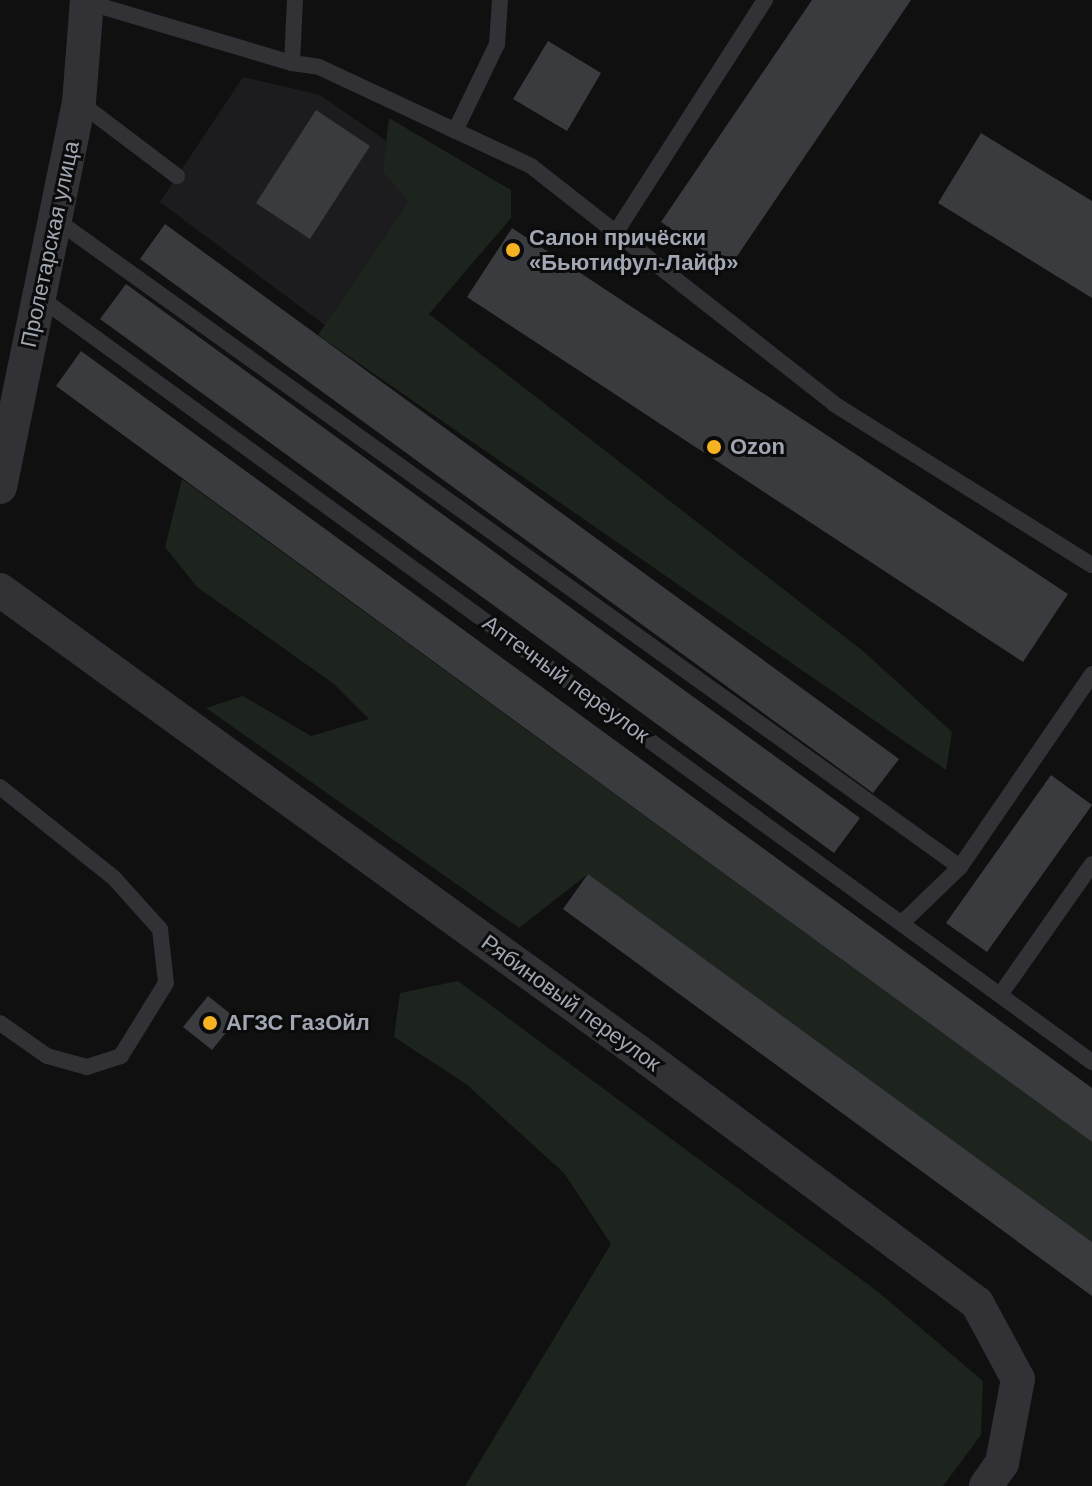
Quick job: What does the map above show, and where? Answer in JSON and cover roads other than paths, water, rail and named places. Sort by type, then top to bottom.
[{"type":"street","name":"Пролетарская улица","points":[[0,487],[79,102],[87,1]]},
{"type":"street","name":"Рябиновый переулок","points":[[0,590],[647,1058],[977,1303],[1018,1379],[1002,1463],[986,1486]]},
{"type":"lane","points":[[292,63],[295,0]]},
{"type":"lane","points":[[455,131],[497,44],[500,0]]},
{"type":"lane","points":[[616,232],[765,0]]},
{"type":"lane","points":[[87,1],[292,63],[319,67],[531,166],[834,404],[1092,565]]},
{"type":"lane","points":[[79,102],[177,176]]},
{"type":"lane","points":[[55,219],[960,867]]},
{"type":"lane","name":"Аптечный переулок","points":[[39,297],[1092,1062]]},
{"type":"lane","points":[[902,923],[960,867],[1092,674]]},
{"type":"lane","points":[[0,787],[114,878],[160,929],[166,983],[121,1056],[87,1067],[47,1056],[0,1023]]},
{"type":"lane","points":[[1000,995],[1092,864]]},
{"type":"place","name":"Салон причёски «Бьютифул-Лайф»","points":[[513,250]]},
{"type":"place","name":"Ozon","points":[[714,447]]},
{"type":"place","name":"АГЗС ГазОйл","points":[[210,1023]]}]
